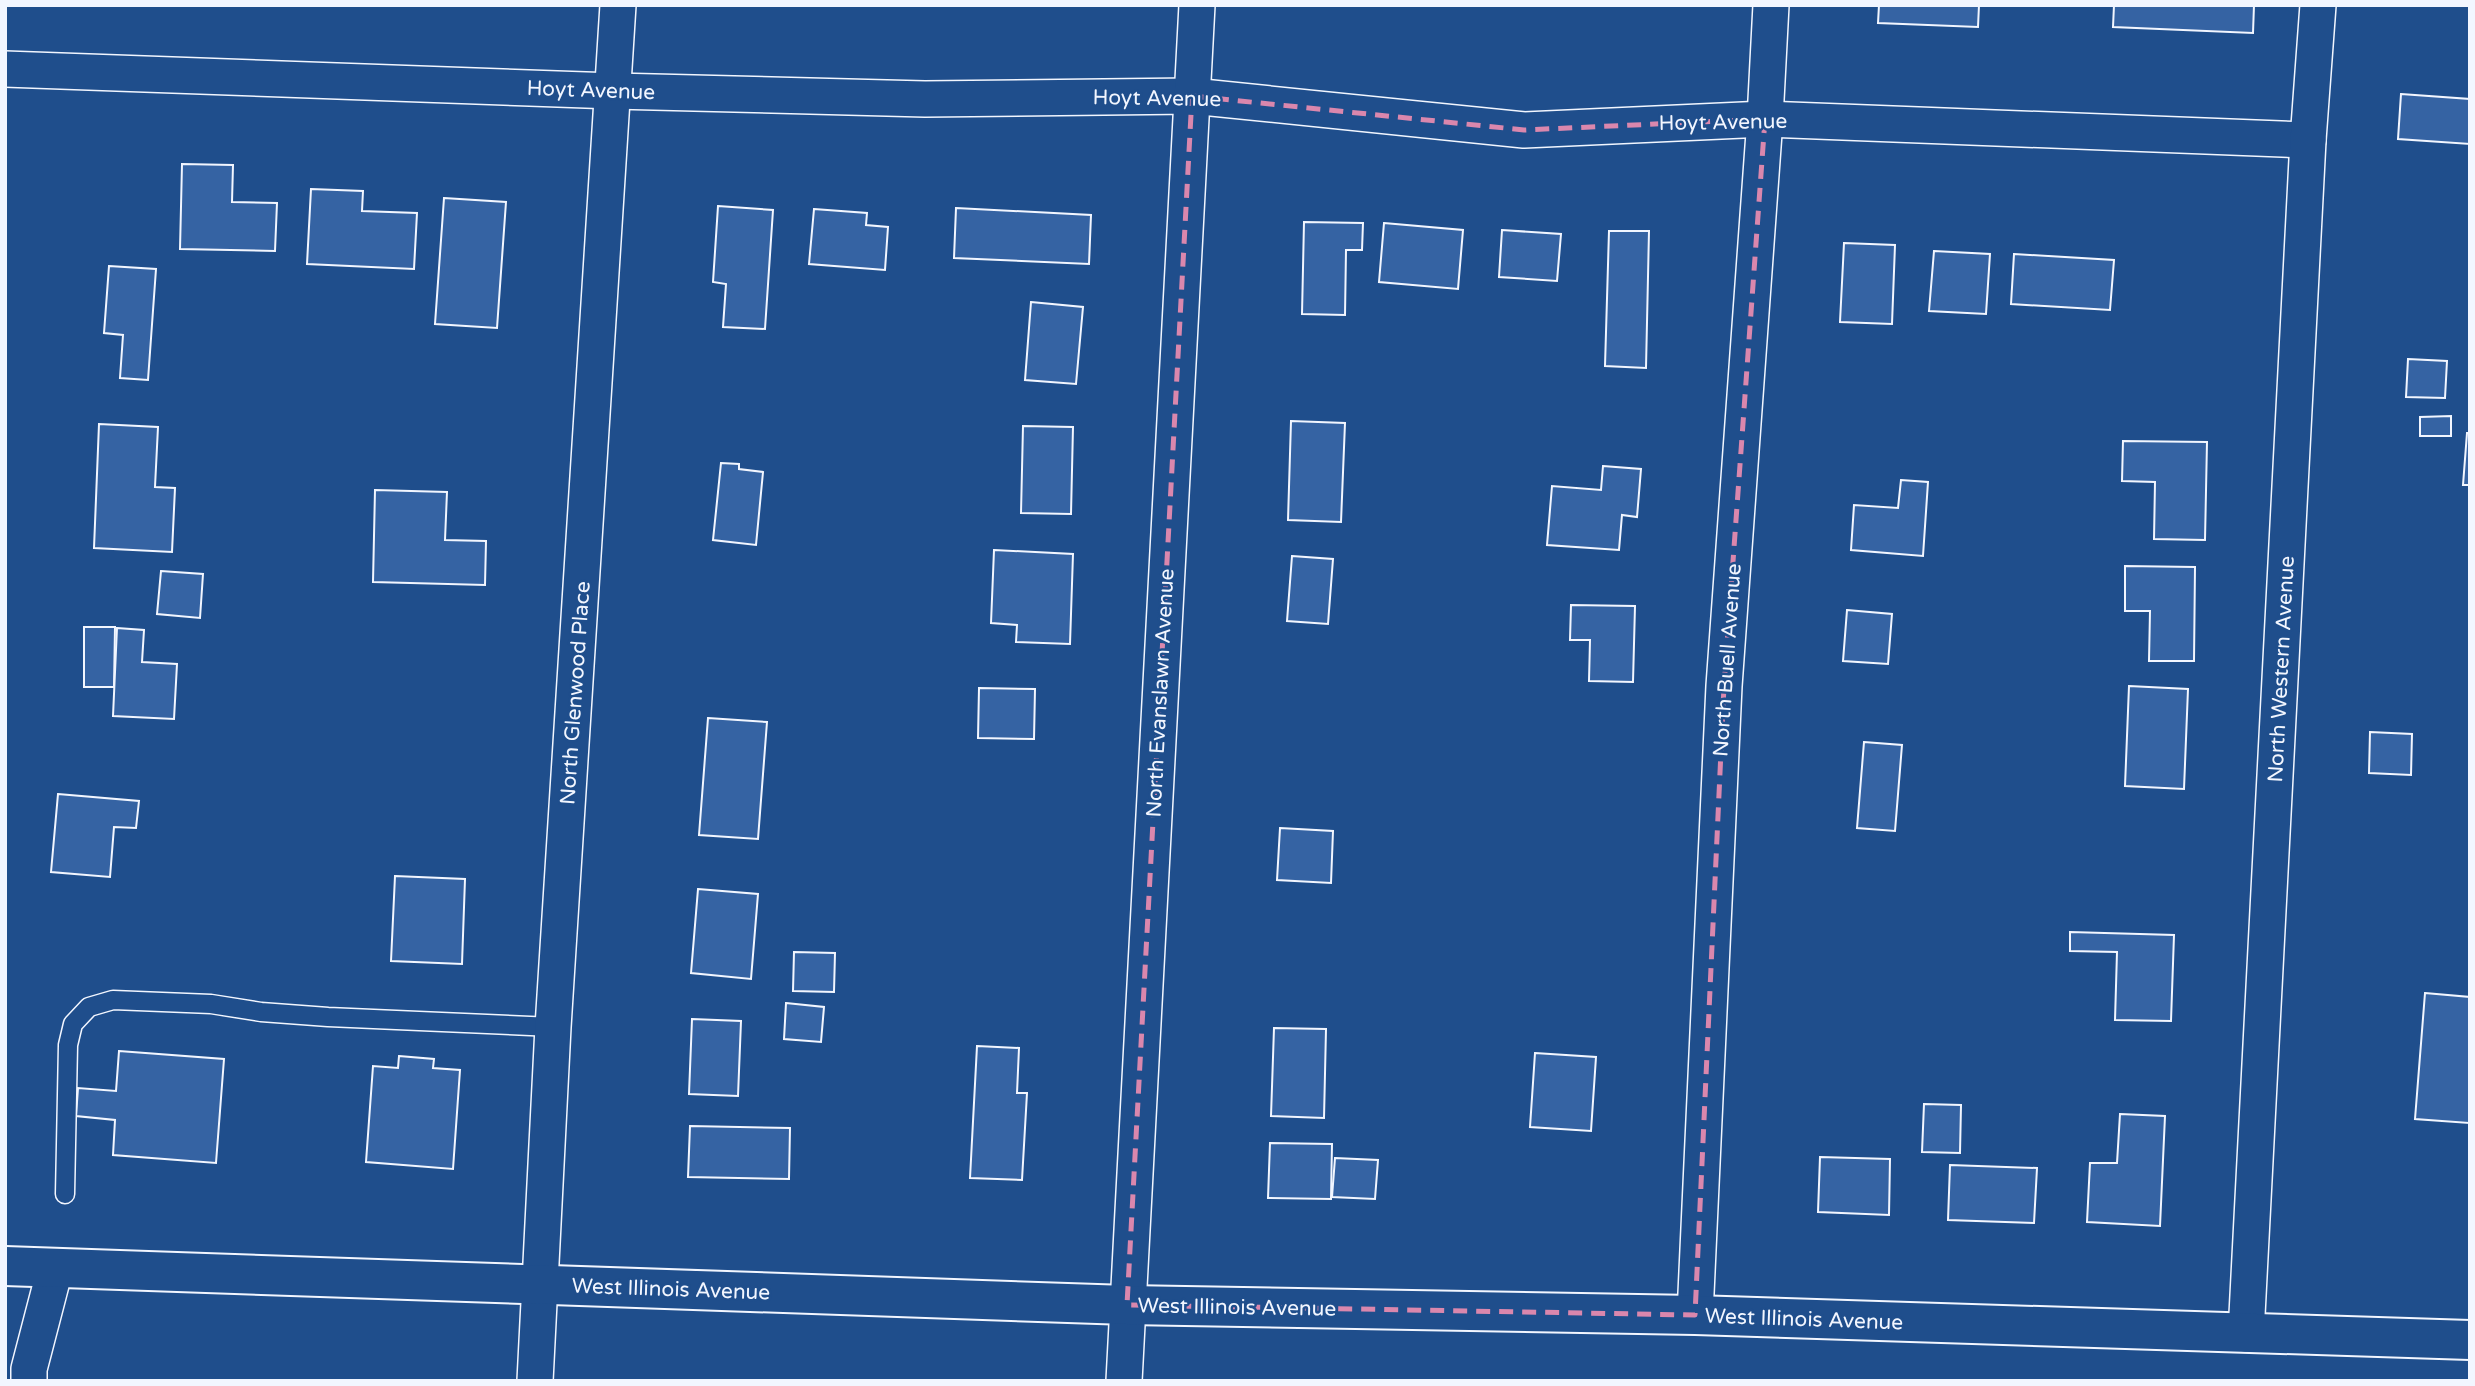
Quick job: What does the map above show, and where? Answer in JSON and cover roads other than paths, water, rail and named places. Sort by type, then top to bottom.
[{"type":"street","name":"North Glenwood Place","points":[[535,1381],[553,1027],[618,5]]},
{"type":"street","name":"North Evanslawn Avenue","points":[[1124,1381],[1197,5]]},
{"type":"street","name":"North Buell Avenue","points":[[1695,1315],[1724,686],[1771,5]]},
{"type":"street","name":"North Western Avenue","points":[[2246,1334],[2308,140],[2318,5]]},
{"type":"street","name":"Hoyt Avenue","points":[[5,69],[614,91],[925,99],[1192,96],[1524,130],[1765,119],[2308,140]]},
{"type":"street","name":"West Illinois Avenue","points":[[5,1266],[1127,1305],[1695,1315],[2470,1340]]},
{"type":"street","points":[[29,1381],[29,1369],[55,1269]]},
{"type":"lane","points":[[65,1194],[68,1045],[73,1024],[89,1007],[113,1000],[211,1004],[261,1012],[328,1017],[553,1027]]}]
